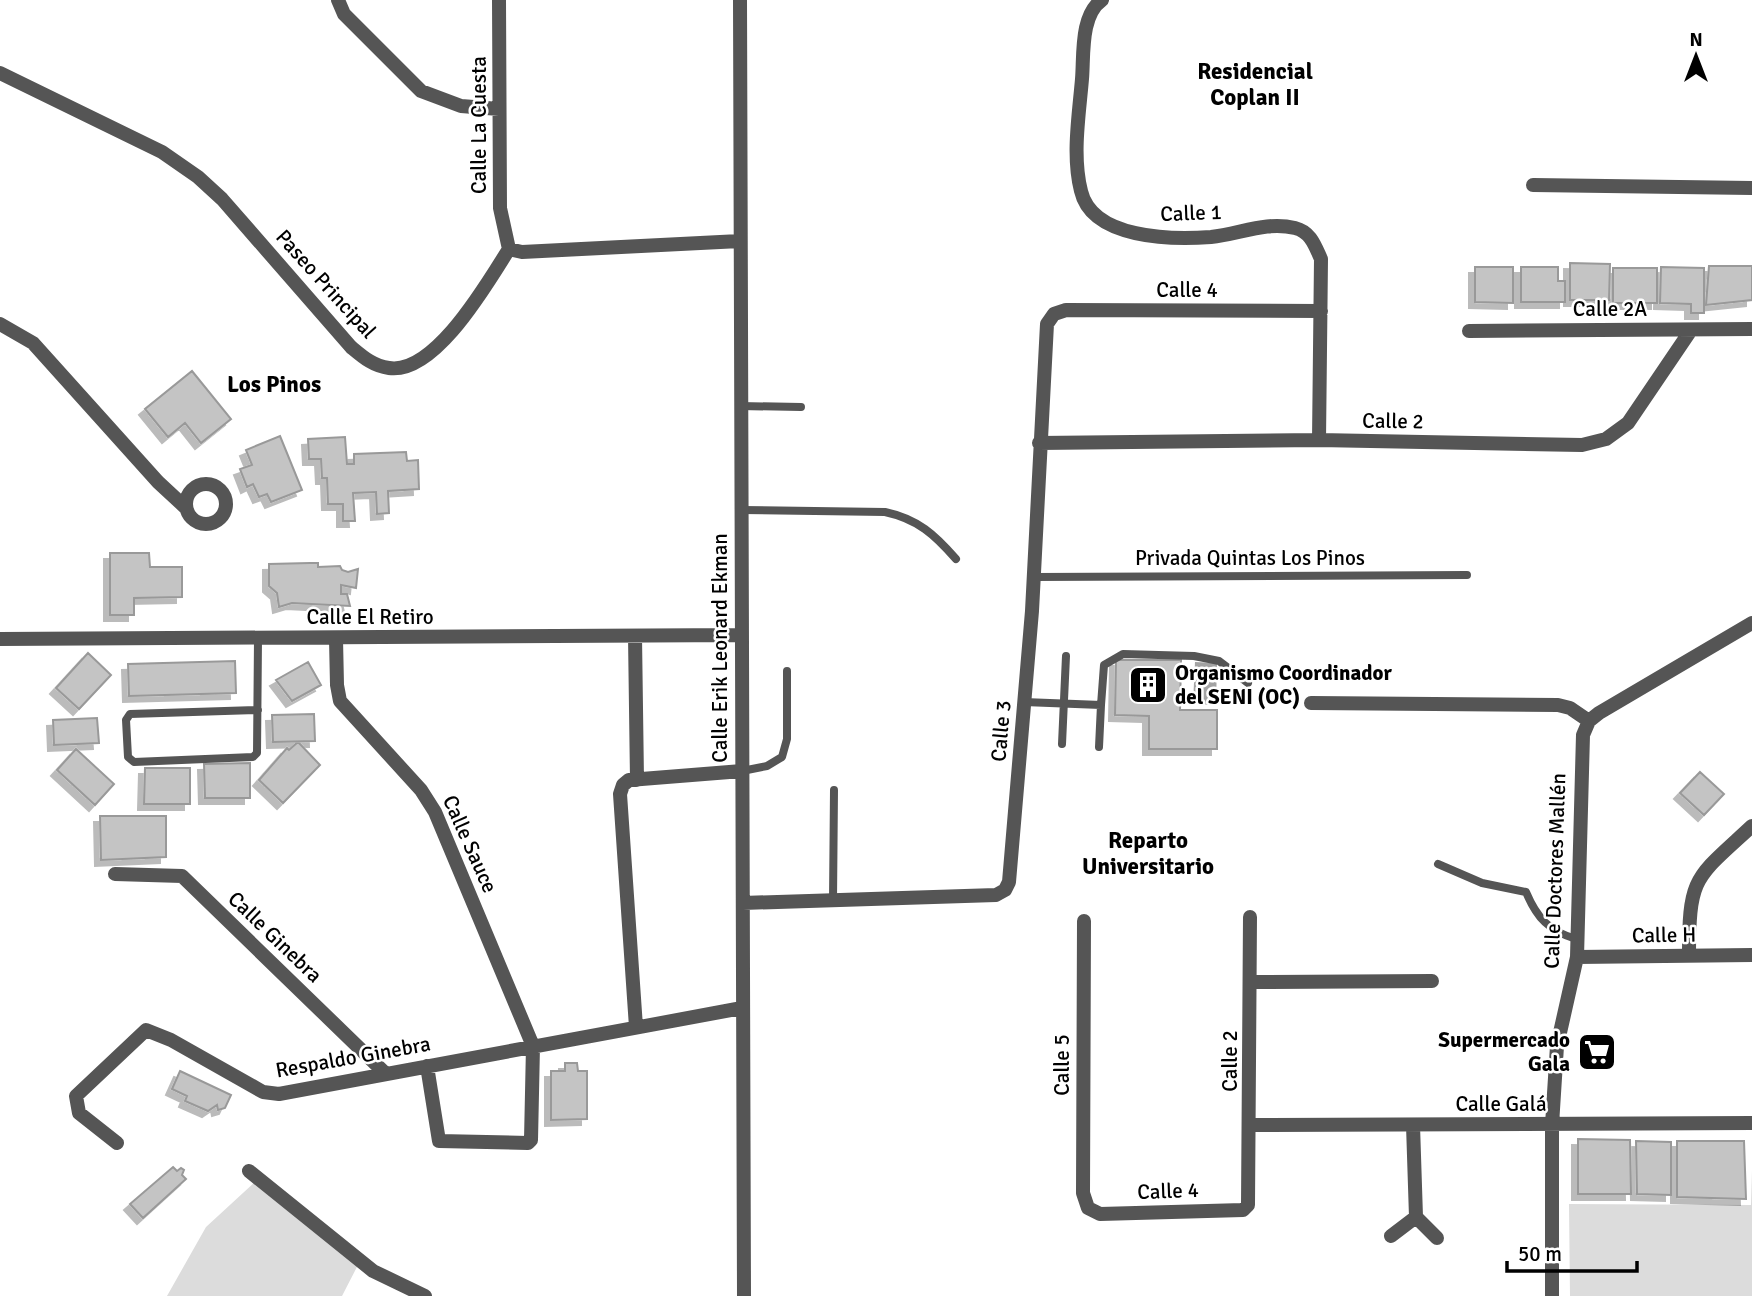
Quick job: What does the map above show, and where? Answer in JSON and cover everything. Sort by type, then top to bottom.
[{"type":"street","points":[[338,0],[344,14],[421,91],[461,106],[499,108]]},
{"type":"street","name":"Calle La Cuesta","points":[[499,0],[500,208],[509,249]]},
{"type":"street","name":"Calle Erik Leonard Ekman","points":[[740,0],[743,903],[741,1008],[744,1296]]},
{"type":"street","name":"Calle 1","points":[[1102,0],[1086,26],[1077,129],[1081,193],[1096,217],[1124,231],[1151,236],[1211,237],[1265,225],[1297,228],[1312,237],[1321,259],[1319,440]]},
{"type":"street","name":"Paseo Principal","points":[[0,73],[162,152],[198,177],[222,200],[351,347],[371,363],[391,369],[408,366],[428,356],[459,321],[509,249]]},
{"type":"street","points":[[1534,185],[1752,188]]},
{"type":"street","points":[[509,249],[522,252],[740,241]]},
{"type":"street","name":"Calle 4","points":[[1054,314],[1066,310],[1321,311]]},
{"type":"street","name":"Calle 3","points":[[743,903],[996,895],[1005,890],[1009,882],[1034,577],[1047,324],[1054,314]]},
{"type":"street","points":[[0,324],[33,343],[186,508]]},
{"type":"street","name":"Calle 2","points":[[1039,443],[1319,440],[1583,445],[1606,439],[1628,423],[1691,330]]},
{"type":"street","name":"Calle 2A","points":[[1468,331],[1752,330]]},
{"type":"street","points":[[1311,703],[1558,705],[1570,708],[1589,721],[1752,623]]},
{"type":"street","name":"Calle El Retiro","points":[[0,639],[741,635]]},
{"type":"street","points":[[635,636],[638,780]]},
{"type":"street","name":"Calle Sauce","points":[[336,639],[340,701],[431,805],[533,1046]]},
{"type":"street","name":"Calle Doctores Mallén","points":[[1552,1296],[1552,1125],[1557,1046],[1577,957],[1580,749],[1589,721]]},
{"type":"street","points":[[636,1027],[620,794],[623,785],[638,780],[742,771]]},
{"type":"street","points":[[1689,956],[1689,911],[1697,879],[1752,826]]},
{"type":"street","name":"Calle Ginebra","points":[[115,874],[182,876],[386,1074]]},
{"type":"street","name":"Calle 2","points":[[1248,1205],[1251,1125],[1250,917]]},
{"type":"street","name":"Calle 5","points":[[1084,921],[1083,1193],[1088,1208]]},
{"type":"street","name":"Calle H","points":[[1577,957],[1752,955]]},
{"type":"street","points":[[1251,982],[1432,981]]},
{"type":"street","name":"Respaldo Ginebra","points":[[117,1143],[79,1114],[76,1096],[146,1030],[171,1040],[270,1093],[741,1008]]},
{"type":"street","points":[[427,1066],[439,1141],[528,1143],[533,1135],[533,1046]]},
{"type":"street","name":"Calle Galá","points":[[1251,1125],[1752,1123]]},
{"type":"street","points":[[1413,1125],[1416,1217],[1437,1238]]},
{"type":"street","points":[[249,1171],[373,1271],[425,1296]]},
{"type":"street","name":"Calle 4","points":[[1088,1208],[1100,1214],[1243,1210],[1248,1205]]},
{"type":"street","points":[[1391,1236],[1416,1217]]},
{"type":"lane","points":[[740,406],[801,407]]},
{"type":"lane","points":[[741,510],[885,512],[906,517],[931,531],[956,559]]},
{"type":"lane","name":"Privada Quintas Los Pinos","points":[[1034,577],[1467,575]]},
{"type":"lane","points":[[258,639],[258,709],[257,753],[253,757],[134,762],[128,757],[126,720],[130,715],[258,709]]},
{"type":"lane","points":[[1099,747],[1104,664],[1123,654],[1211,659],[1228,666],[1248,683]]},
{"type":"lane","points":[[1062,744],[1066,656]]},
{"type":"lane","points":[[742,771],[767,765],[782,757],[787,739],[788,671]]},
{"type":"lane","points":[[1024,702],[1101,705]]},
{"type":"lane","points":[[833,900],[834,790]]},
{"type":"lane","points":[[1438,864],[1482,883],[1526,892],[1534,911],[1545,924],[1556,933],[1576,939]]},
{"type":"shaded area","points":[[1195,662],[1217,663],[1216,705],[1193,704]]},
{"type":"shaded area","points":[[1752,1170],[1752,1296],[1570,1296],[1569,1204],[1751,1205]]},
{"type":"shaded area","points":[[257,1180],[359,1263],[342,1296],[167,1296],[206,1227]]},
{"type":"building","points":[[1570,263],[1610,264],[1609,300],[1570,300]]},
{"type":"building","points":[[1709,266],[1752,266],[1752,300],[1706,305]]},
{"type":"building","points":[[1475,267],[1513,267],[1513,303],[1475,302]]},
{"type":"building","points":[[1521,267],[1558,267],[1558,281],[1565,281],[1565,302],[1521,302]]},
{"type":"building","points":[[1661,267],[1704,268],[1704,313],[1691,313],[1691,304],[1660,303]]},
{"type":"building","points":[[1613,268],[1657,268],[1657,303],[1613,303]]},
{"type":"building","points":[[192,371],[231,419],[201,443],[185,423],[168,437],[145,409]]},
{"type":"building","points":[[280,436],[302,490],[271,502],[267,494],[259,497],[253,484],[247,487],[240,469],[252,465],[246,450]]},
{"type":"building","points":[[345,437],[347,464],[354,464],[354,454],[406,452],[407,461],[418,460],[419,489],[388,491],[389,513],[377,514],[376,492],[353,493],[355,521],[343,521],[343,504],[328,504],[327,478],[322,478],[321,459],[309,459],[308,439]]},
{"type":"building","points":[[110,553],[149,553],[150,567],[182,567],[182,597],[134,598],[134,615],[110,615]]},
{"type":"building","points":[[318,563],[318,567],[340,566],[348,572],[358,569],[356,588],[341,585],[341,594],[347,594],[350,606],[292,603],[279,607],[277,593],[269,586],[269,564]]},
{"type":"building","points":[[88,653],[111,675],[79,709],[56,688]]},
{"type":"building","name":"Organismo Coordinador del SENI (OC)","points":[[1116,660],[1181,660],[1180,710],[1217,710],[1217,749],[1149,749],[1149,716],[1115,715]]},
{"type":"building","points":[[235,661],[236,693],[129,696],[128,664]]},
{"type":"building","points":[[308,662],[321,685],[292,701],[276,680]]},
{"type":"building","points":[[314,714],[315,741],[273,742],[272,715]]},
{"type":"building","points":[[97,718],[99,743],[54,745],[53,720]]},
{"type":"building","points":[[298,742],[320,765],[283,803],[259,780],[287,748],[289,750]]},
{"type":"building","points":[[76,749],[114,784],[95,805],[57,770]]},
{"type":"building","points":[[250,763],[250,798],[205,798],[204,764]]},
{"type":"building","points":[[145,768],[190,768],[190,804],[144,804]]},
{"type":"building","points":[[1700,772],[1724,794],[1704,815],[1680,793]]},
{"type":"building","points":[[100,816],[166,816],[166,857],[101,860]]},
{"type":"building","points":[[565,1063],[577,1063],[578,1071],[587,1071],[587,1119],[551,1120],[551,1071],[565,1071]]},
{"type":"building","points":[[180,1071],[231,1095],[225,1108],[218,1110],[217,1105],[208,1111],[185,1101],[187,1096],[172,1089]]},
{"type":"building","points":[[1578,1139],[1630,1140],[1631,1194],[1578,1194]]},
{"type":"building","points":[[1636,1141],[1671,1142],[1671,1195],[1637,1194]]},
{"type":"building","points":[[1677,1141],[1744,1141],[1746,1199],[1677,1197]]},
{"type":"building","points":[[173,1167],[177,1171],[181,1168],[184,1170],[182,1175],[186,1179],[143,1218],[130,1204]]},
{"type":"place","name":"Organismo Coordinador del SENI (OC)","points":[[1148,685]]},
{"type":"place","name":"Supermercado Gala","points":[[1597,1052]]},
{"type":"district","name":"Residencial Coplan II","points":[[1255,84]]},
{"type":"district","name":"Los Pinos","points":[[274,384]]},
{"type":"district","name":"Reparto Universitario","points":[[1148,853]]}]
